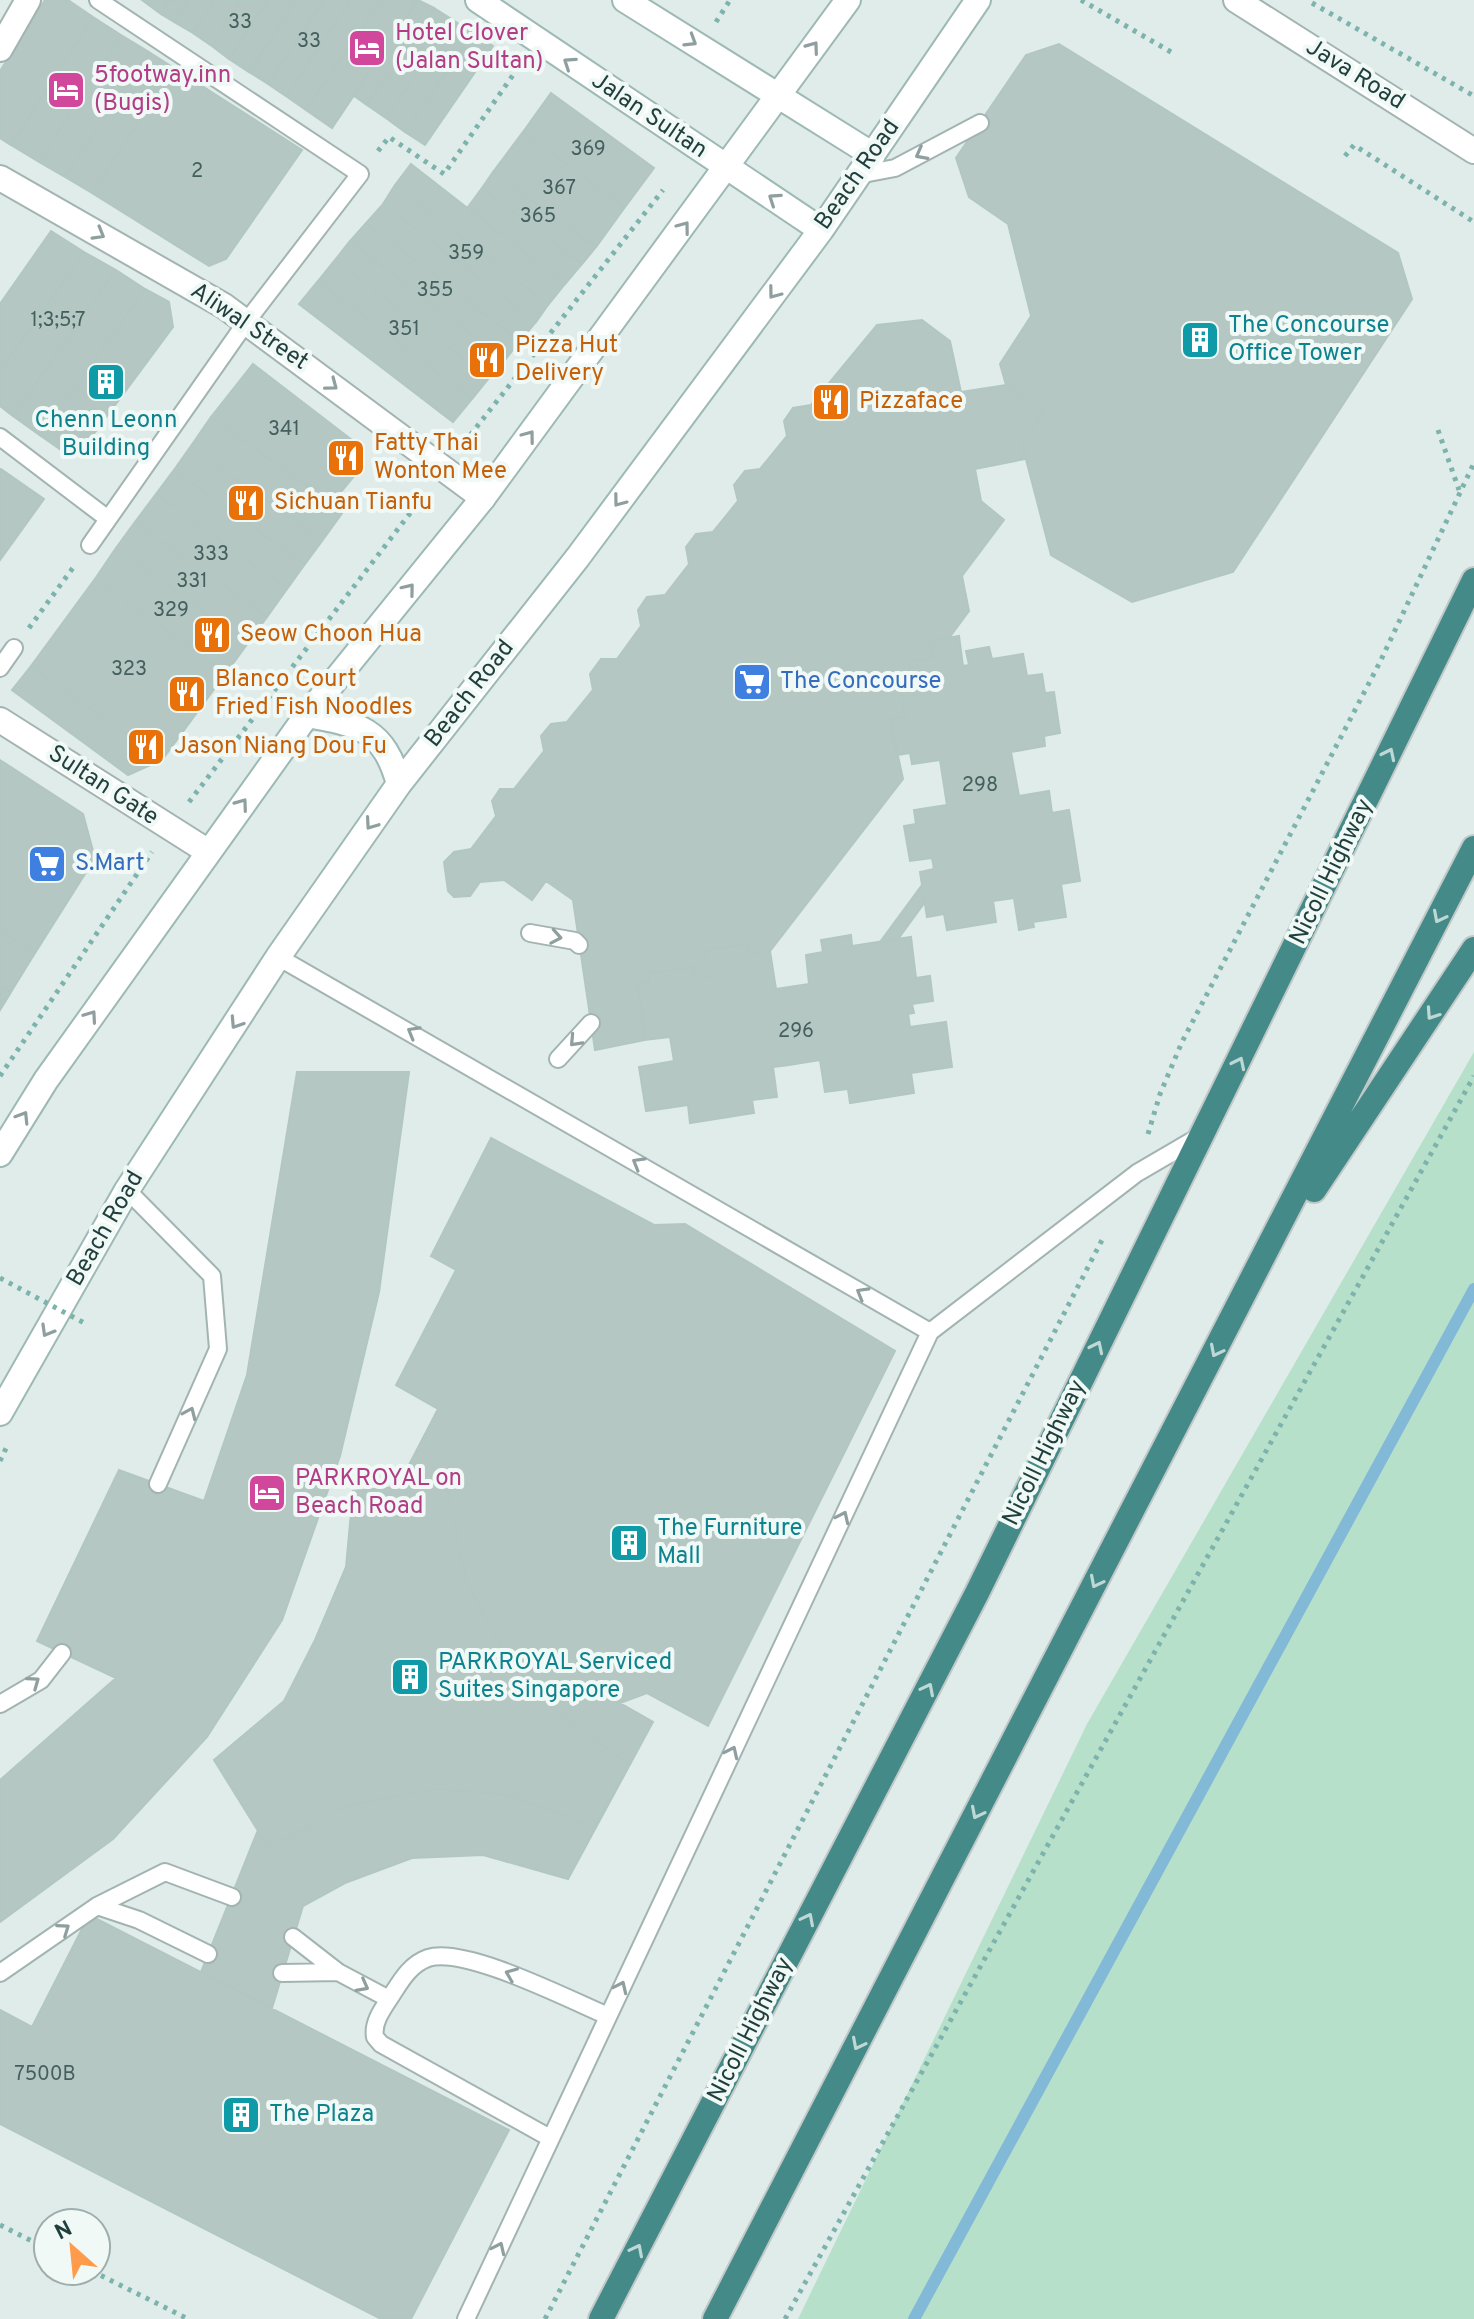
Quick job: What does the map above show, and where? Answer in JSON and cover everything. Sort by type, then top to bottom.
[{"type":"highway","name":"Nicoll Highway","points":[[601,2319],[977,1593],[1474,580]]},
{"type":"highway","points":[[715,2319],[1474,848]]},
{"type":"highway","points":[[1252,1282],[1474,949]]},
{"type":"main road","points":[[0,49],[28,0]]},
{"type":"main road","name":"Jalan Sultan","points":[[478,0],[821,230]]},
{"type":"main road","points":[[625,0],[873,155]]},
{"type":"main road","points":[[0,1154],[46,1080],[207,851],[307,715],[483,498],[728,168],[848,0]]},
{"type":"main road","name":"Beach Road","points":[[0,1413],[127,1190],[278,957],[399,784],[578,557],[821,230],[978,0]]},
{"type":"main road","name":"Java Road","points":[[1236,0],[1474,151]]},
{"type":"main road","name":"Aliwal Street","points":[[0,178],[247,321],[483,498]]},
{"type":"main road","points":[[307,715],[366,728],[391,757],[399,784]]},
{"type":"main road","name":"Sultan Gate","points":[[0,720],[207,851]]},
{"type":"lane","points":[[90,545],[247,321],[360,174],[98,0]]},
{"type":"lane","points":[[858,175],[895,168],[980,123]]},
{"type":"lane","points":[[0,437],[108,519]]},
{"type":"lane","points":[[0,668],[14,648]]},
{"type":"lane","points":[[530,933],[575,941],[579,945]]},
{"type":"lane","points":[[278,957],[930,1332]]},
{"type":"lane","points":[[558,1059],[591,1023]]},
{"type":"lane","points":[[466,2319],[930,1332],[1137,1173],[1205,1133]]},
{"type":"lane","points":[[127,1190],[212,1276],[218,1349],[158,1484]]},
{"type":"lane","points":[[0,1704],[41,1680],[62,1653]]},
{"type":"lane","points":[[0,1973],[97,1906],[165,1872],[232,1897]]},
{"type":"lane","points":[[97,1906],[139,1920],[208,1954]]},
{"type":"lane","points":[[293,1937],[338,1972],[389,1999]]},
{"type":"lane","points":[[550,2138],[408,2070],[375,2037],[375,2023],[389,1999],[417,1964],[441,1956],[502,1970],[608,2016]]},
{"type":"lane","points":[[282,1973],[338,1972]]},
{"type":"path","points":[[1081,0],[1171,52]]},
{"type":"path","points":[[1312,3],[1474,96]]},
{"type":"path","points":[[360,174],[389,137],[444,174],[536,41]]},
{"type":"path","points":[[1345,156],[1354,145],[1474,222]]},
{"type":"path","points":[[0,1079],[169,828],[445,468],[666,187],[674,187]]},
{"type":"path","points":[[1438,430],[1459,491]]},
{"type":"path","points":[[1137,1173],[1160,1094],[1182,1042],[1380,662],[1474,463]]},
{"type":"path","points":[[14,648],[90,545]]},
{"type":"path","points":[[0,1079],[13,1056]]},
{"type":"path","points":[[785,2319],[1474,1076]]},
{"type":"path","points":[[545,2319],[1107,1230]]},
{"type":"path","points":[[0,1278],[88,1325]]},
{"type":"path","points":[[0,2225],[32,2241]]},
{"type":"path","points":[[112,2281],[188,2319]]},
{"type":"green space","points":[[1474,1052],[1474,2319],[798,2319],[1087,1724]]},
{"type":"building","points":[[45,0],[68,0],[93,17],[11,145],[0,138],[0,71]]},
{"type":"building","points":[[142,0],[170,0],[161,14]]},
{"type":"building","points":[[170,0],[188,0],[174,22],[161,14]]},
{"type":"building","points":[[188,0],[215,0],[193,33],[174,22]]},
{"type":"building","points":[[215,0],[242,0],[212,46],[193,33]]},
{"type":"building","points":[[242,0],[268,0],[229,59],[212,46]]},
{"type":"building","points":[[268,0],[297,0],[249,72],[229,59]]},
{"type":"building","points":[[297,0],[324,0],[268,84],[249,72]]},
{"type":"building","points":[[324,0],[351,0],[286,96],[268,84]]},
{"type":"building","points":[[351,0],[381,0],[306,110],[286,96]]},
{"type":"building","name":"Hotel Clover (Jalan Sultan)","points":[[381,0],[418,0],[332,128],[306,110]]},
{"type":"building","points":[[418,0],[434,8],[367,105],[353,95]]},
{"type":"building","name":"Hotel Clover (Jalan Sultan)","points":[[434,8],[453,20],[386,118],[367,105]]},
{"type":"building","name":"5footway.inn (Bugis)","points":[[93,17],[121,35],[39,162],[11,145]]},
{"type":"building","points":[[453,20],[473,33],[405,132],[386,118]]},
{"type":"building","points":[[473,33],[493,46],[425,145],[405,132]]},
{"type":"building","name":"5footway.inn (Bugis)","points":[[121,35],[149,52],[65,177],[39,162]]},
{"type":"building","name":"The Concourse Office Tower","points":[[1059,44],[1398,253],[1412,299],[1233,572],[1132,602],[1051,555],[1022,444],[1044,412],[1006,385],[1000,364],[1031,316],[1008,224],[969,197],[956,158],[1026,55]]},
{"type":"building","name":"5footway.inn (Bugis)","points":[[149,52],[174,68],[92,193],[65,177]]},
{"type":"building","points":[[174,68],[302,150],[226,259],[209,266],[92,193]]},
{"type":"building","points":[[551,93],[654,168],[625,207],[523,132]]},
{"type":"building","points":[[523,132],[625,207],[596,247],[493,172]]},
{"type":"building","points":[[411,164],[565,284],[548,305],[395,185]]},
{"type":"building","points":[[493,172],[596,247],[582,264],[482,188]]},
{"type":"building","points":[[395,185],[548,305],[536,322],[383,204]]},
{"type":"building","points":[[482,188],[582,264],[565,284],[468,207]]},
{"type":"building","points":[[383,204],[536,322],[520,341],[366,223]]},
{"type":"building","points":[[366,223],[520,341],[505,360],[350,241]]},
{"type":"building","name":"Chenn Leonn Building","points":[[51,231],[84,252],[0,371],[0,304]]},
{"type":"building","points":[[350,241],[505,360],[489,378],[335,260]]},
{"type":"building","name":"Chenn Leonn Building","points":[[84,252],[116,270],[13,416],[0,406],[0,371]]},
{"type":"building","points":[[335,260],[489,378],[472,399],[318,281]]},
{"type":"building","name":"Chenn Leonn Building","points":[[116,270],[145,289],[41,436],[13,416]]},
{"type":"building","points":[[318,281],[472,399],[453,422],[299,304]]},
{"type":"building","name":"Chenn Leonn Building","points":[[145,289],[169,302],[173,327],[84,447],[61,450],[41,436]]},
{"type":"building","name":"The Concourse","points":[[922,320],[950,341],[961,392],[1006,385],[1044,412],[1022,444],[1025,459],[975,469],[981,501],[1004,520],[962,576],[969,611],[949,638],[930,641],[933,658],[909,662],[914,695],[902,697],[905,717],[890,719],[903,779],[770,951],[749,954],[747,944],[705,950],[709,977],[695,979],[694,967],[648,973],[649,982],[638,984],[645,1040],[595,1050],[573,900],[546,881],[532,900],[504,880],[480,882],[470,896],[454,897],[448,891],[444,862],[454,852],[471,849],[496,816],[492,801],[500,789],[514,789],[544,751],[541,736],[551,724],[567,722],[593,690],[590,674],[601,659],[617,659],[641,626],[638,610],[647,597],[665,595],[689,564],[686,547],[696,534],[713,532],[738,501],[734,485],[745,471],[760,469],[787,436],[784,421],[793,408],[811,405],[877,325]]},
{"type":"building","points":[[253,364],[356,443],[364,464],[332,503],[211,417]]},
{"type":"building","points":[[211,417],[343,512],[322,541],[191,446]]},
{"type":"building","points":[[191,446],[322,541],[305,564],[174,470]]},
{"type":"building","points":[[0,470],[44,499],[0,560]]},
{"type":"building","points":[[174,470],[305,564],[287,589],[156,494]]},
{"type":"building","points":[[156,494],[287,589],[267,617],[135,522]]},
{"type":"building","points":[[135,522],[267,617],[248,643],[116,548]]},
{"type":"building","points":[[116,548],[248,643],[226,673],[95,579]]},
{"type":"building","points":[[95,579],[226,673],[162,760],[31,666]]},
{"type":"building","points":[[959,636],[963,666],[969,665],[966,651],[989,647],[992,659],[1023,654],[1027,676],[1042,674],[1045,693],[1054,692],[1060,733],[1044,736],[1045,746],[1011,752],[1019,796],[1049,791],[1052,813],[1069,810],[1080,881],[1061,884],[1066,917],[1033,922],[1034,927],[1019,930],[1014,898],[993,901],[996,922],[947,930],[944,914],[927,917],[920,872],[934,869],[932,858],[910,861],[904,826],[916,824],[914,810],[947,805],[940,760],[912,764],[910,753],[897,755],[890,719],[905,717],[902,697],[914,695],[909,662],[933,658],[930,641]]},
{"type":"building","points":[[31,666],[162,760],[128,775],[12,690]]},
{"type":"building","points":[[0,760],[83,814],[95,858],[35,953],[0,931]]},
{"type":"building","points":[[922,885],[925,902],[898,939],[880,942]]},
{"type":"building","points":[[0,931],[35,953],[11,992],[0,986]]},
{"type":"building","points":[[851,935],[852,946],[911,937],[916,978],[930,976],[933,1001],[912,1004],[914,1013],[908,1014],[910,1027],[946,1022],[952,1067],[911,1073],[914,1093],[850,1103],[848,1089],[825,1092],[820,1060],[773,1067],[777,1097],[752,1100],[754,1113],[690,1123],[688,1105],[646,1111],[639,1067],[674,1061],[670,1037],[645,1040],[638,984],[649,982],[648,973],[694,967],[695,979],[709,977],[705,950],[747,944],[749,954],[770,951],[776,989],[809,984],[806,955],[823,952],[821,940]]},
{"type":"building","points":[[0,986],[11,992],[0,1010]]},
{"type":"building","name":"PARKROYAL on Beach Road","points":[[297,1072],[409,1072],[379,1292],[340,1456],[282,1620],[207,1737],[113,1839],[0,1922],[0,1780],[116,1678],[37,1641],[119,1470],[204,1501],[247,1375]]},
{"type":"building","name":"The Furniture Mall","points":[[491,1138],[654,1225],[685,1224],[895,1351],[708,1726],[647,1693],[620,1703],[653,1722],[568,1879],[483,1855],[412,1858],[345,1883],[303,1906],[272,2008],[201,1972],[258,1830],[268,1847],[347,1806],[437,1789],[509,1795],[594,1827],[629,1764],[551,1708],[504,1653],[466,1580],[446,1482],[398,1486],[438,1409],[396,1385],[456,1270],[431,1256]]},
{"type":"building","name":"PARKROYAL Serviced Suites Singapore","points":[[446,1482],[466,1580],[504,1653],[551,1708],[629,1764],[594,1827],[509,1795],[437,1789],[347,1806],[268,1847],[214,1760],[284,1701],[315,1640],[346,1567],[353,1491]]},
{"type":"building","name":"The Plaza","points":[[89,1915],[509,2130],[411,2319],[381,2319],[0,2124],[0,2010],[32,2027]]},
{"type":"waterway","points":[[914,2319],[1474,1289]]},
{"type":"place","name":"Hotel Clover (Jalan Sultan)","points":[[367,48]]},
{"type":"place","name":"5footway.inn (Bugis)","points":[[66,90]]},
{"type":"place","name":"The Concourse Office Tower","points":[[1200,340]]},
{"type":"place","name":"Pizza Hut Delivery","points":[[487,360]]},
{"type":"place","name":"Chenn Leonn Building","points":[[106,382]]},
{"type":"place","name":"Pizzaface","points":[[831,402]]},
{"type":"place","name":"Fatty Thai Wonton Mee","points":[[346,458]]},
{"type":"place","name":"Sichuan Tianfu","points":[[246,503]]},
{"type":"place","name":"Seow Choon Hua","points":[[212,635]]},
{"type":"place","name":"The Concourse","points":[[752,682]]},
{"type":"place","name":"Blanco Court Fried Fish Noodles","points":[[187,694]]},
{"type":"place","name":"Jason Niang Dou Fu","points":[[146,747]]},
{"type":"place","name":"S.Mart","points":[[47,864]]},
{"type":"place","name":"PARKROYAL on Beach Road","points":[[267,1493]]},
{"type":"place","name":"The Furniture Mall","points":[[629,1543]]},
{"type":"place","name":"PARKROYAL Serviced Suites Singapore","points":[[410,1677]]},
{"type":"place","name":"The Plaza","points":[[241,2115]]}]
